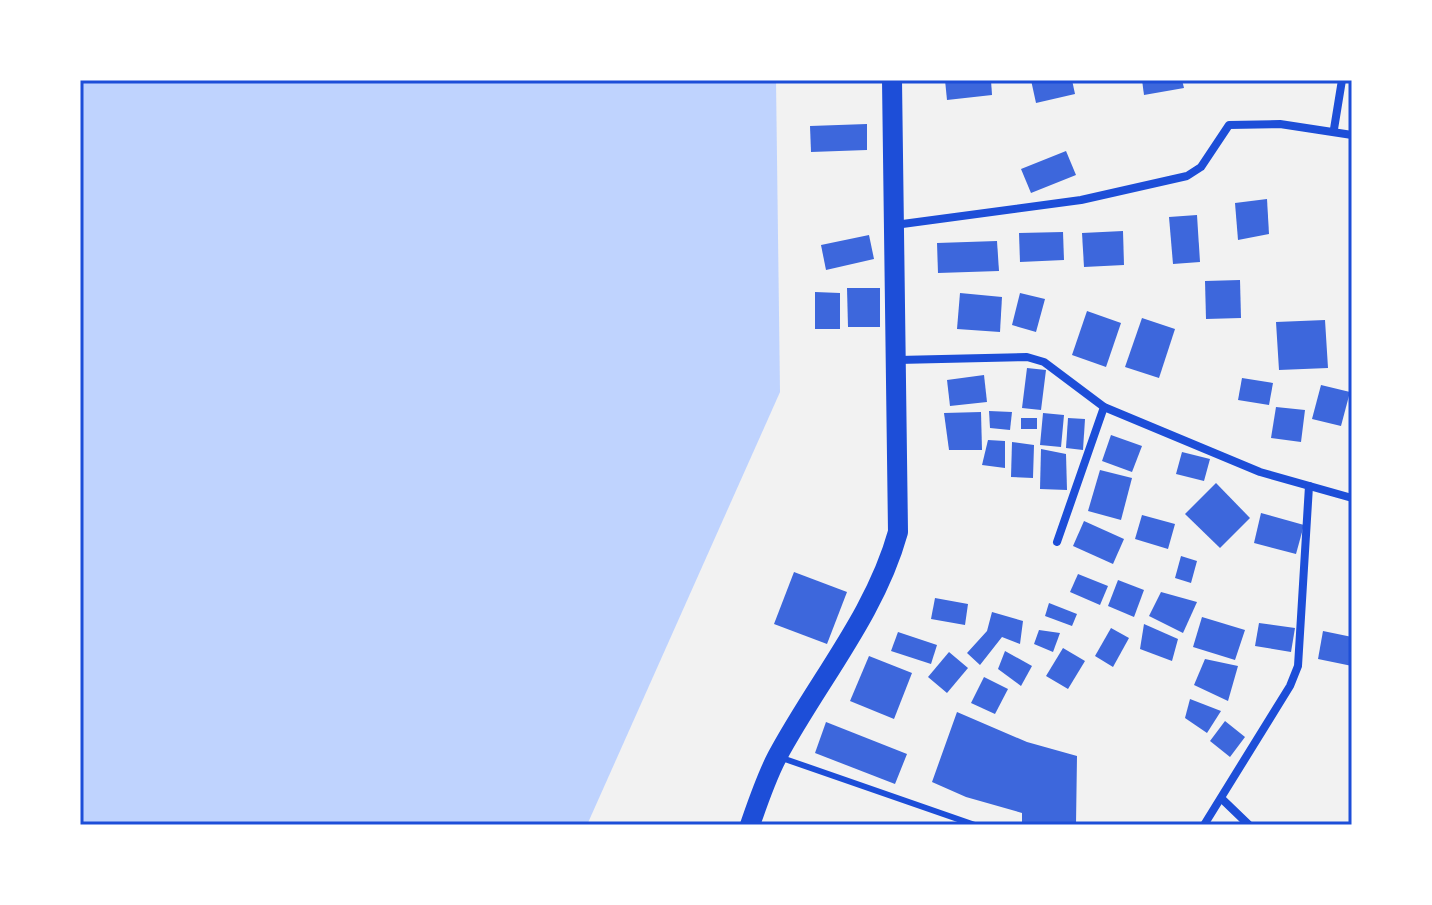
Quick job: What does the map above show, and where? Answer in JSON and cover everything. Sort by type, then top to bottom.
[{"type":"highway","points":[[750,825],[777,756],[834,667],[890,560],[898,532],[892,80]]},
{"type":"street","points":[[1334,129],[1342,80]]},
{"type":"street","points":[[895,225],[1081,200],[1187,176],[1201,167],[1229,125],[1280,124],[1334,129],[1352,135]]},
{"type":"street","points":[[897,360],[1027,357],[1044,362],[1104,407],[1260,472],[1352,498]]},
{"type":"street","points":[[1057,542],[1104,407]]},
{"type":"street","points":[[1204,825],[1290,686],[1298,666],[1309,486]]},
{"type":"street","points":[[1222,799],[1249,825]]},
{"type":"lane","points":[[777,756],[975,825]]},
{"type":"water","points":[[80,80],[776,80],[780,392],[587,825],[80,825]]},
{"type":"building","points":[[945,80],[991,80],[992,95],[947,100]]},
{"type":"building","points":[[1031,80],[1072,80],[1075,94],[1036,103]]},
{"type":"building","points":[[1142,80],[1182,80],[1184,88],[1144,95]]},
{"type":"building","points":[[867,124],[867,150],[811,152],[810,126]]},
{"type":"building","points":[[1066,151],[1076,175],[1031,193],[1021,169]]},
{"type":"building","points":[[1267,199],[1269,234],[1238,240],[1235,203]]},
{"type":"building","points":[[1197,215],[1200,262],[1173,264],[1169,217]]},
{"type":"building","points":[[1123,231],[1124,265],[1084,267],[1082,233]]},
{"type":"building","points":[[1063,232],[1064,260],[1020,262],[1019,233]]},
{"type":"building","points":[[869,235],[874,259],[826,270],[821,245]]},
{"type":"building","points":[[997,241],[999,271],[938,273],[937,243]]},
{"type":"building","points":[[1240,280],[1241,318],[1206,319],[1205,281]]},
{"type":"building","points":[[847,288],[880,288],[880,327],[848,327]]},
{"type":"building","points":[[815,292],[840,293],[840,329],[815,329]]},
{"type":"building","points":[[960,293],[1002,297],[1000,332],[957,329]]},
{"type":"building","points":[[1020,293],[1045,299],[1036,332],[1012,325]]},
{"type":"building","points":[[1087,311],[1121,323],[1106,367],[1072,355]]},
{"type":"building","points":[[1142,318],[1175,329],[1159,378],[1125,367]]},
{"type":"building","points":[[1325,320],[1328,368],[1279,370],[1276,322]]},
{"type":"building","points":[[1027,368],[1046,370],[1041,410],[1022,408]]},
{"type":"building","points":[[984,375],[987,402],[950,406],[947,380]]},
{"type":"building","points":[[1242,378],[1273,383],[1269,405],[1238,400]]},
{"type":"building","points":[[1321,385],[1350,392],[1341,426],[1312,419]]},
{"type":"building","points":[[1276,407],[1305,410],[1301,442],[1271,438]]},
{"type":"building","points":[[989,411],[1012,412],[1010,430],[990,428]]},
{"type":"building","points":[[981,412],[982,450],[949,450],[944,413]]},
{"type":"building","points":[[1043,413],[1064,415],[1061,447],[1040,445]]},
{"type":"building","points":[[1021,418],[1037,418],[1037,429],[1021,429]]},
{"type":"building","points":[[1068,418],[1085,419],[1083,450],[1066,448]]},
{"type":"building","points":[[1111,435],[1142,446],[1132,472],[1102,461]]},
{"type":"building","points":[[988,440],[1005,441],[1005,468],[982,465]]},
{"type":"building","points":[[1012,442],[1034,445],[1033,478],[1011,477]]},
{"type":"building","points":[[1041,449],[1066,454],[1067,490],[1040,489]]},
{"type":"building","points":[[1182,452],[1210,459],[1204,481],[1176,474]]},
{"type":"building","points":[[1100,470],[1132,478],[1121,520],[1088,511]]},
{"type":"building","points":[[1216,483],[1250,518],[1220,548],[1185,514]]},
{"type":"building","points":[[1261,513],[1304,525],[1296,554],[1254,543]]},
{"type":"building","points":[[1142,515],[1175,524],[1168,549],[1135,539]]},
{"type":"building","points":[[1084,521],[1124,539],[1113,564],[1073,546]]},
{"type":"building","points":[[1181,556],[1197,561],[1191,583],[1175,578]]},
{"type":"building","points":[[794,572],[847,592],[827,644],[774,624]]},
{"type":"building","points":[[1078,574],[1108,586],[1100,605],[1070,592]]},
{"type":"building","points":[[1118,580],[1144,590],[1134,617],[1108,606]]},
{"type":"building","points":[[1161,592],[1197,602],[1183,633],[1149,616]]},
{"type":"building","points":[[935,598],[968,604],[965,625],[931,619]]},
{"type":"building","points":[[1049,603],[1077,614],[1072,626],[1045,616]]},
{"type":"building","points":[[992,612],[1023,621],[1020,644],[1002,637],[980,665],[967,653],[987,631]]},
{"type":"building","points":[[1202,617],[1245,630],[1235,660],[1193,647]]},
{"type":"building","points":[[1259,623],[1295,628],[1291,652],[1255,646]]},
{"type":"building","points":[[1144,624],[1178,639],[1172,661],[1140,649]]},
{"type":"building","points":[[1111,628],[1129,638],[1113,667],[1095,656]]},
{"type":"building","points":[[1039,630],[1060,633],[1053,652],[1034,644]]},
{"type":"building","points":[[1323,631],[1352,637],[1352,666],[1318,659]]},
{"type":"building","points":[[898,632],[937,645],[931,664],[891,651]]},
{"type":"building","points":[[1063,648],[1085,661],[1068,689],[1046,676]]},
{"type":"building","points":[[1005,651],[1032,666],[1021,686],[998,669]]},
{"type":"building","points":[[949,652],[968,668],[947,693],[928,677]]},
{"type":"building","points":[[869,656],[912,673],[894,719],[850,701]]},
{"type":"building","points":[[1205,659],[1238,666],[1228,701],[1194,685]]},
{"type":"building","points":[[984,677],[1008,689],[995,714],[971,703]]},
{"type":"building","points":[[1190,699],[1221,711],[1207,733],[1185,718]]},
{"type":"building","points":[[957,712],[1027,742],[1077,756],[1076,825],[1022,825],[1022,813],[966,797],[932,782]]},
{"type":"building","points":[[1225,721],[1245,737],[1230,757],[1210,741]]},
{"type":"building","points":[[826,722],[907,754],[895,784],[815,753]]}]
